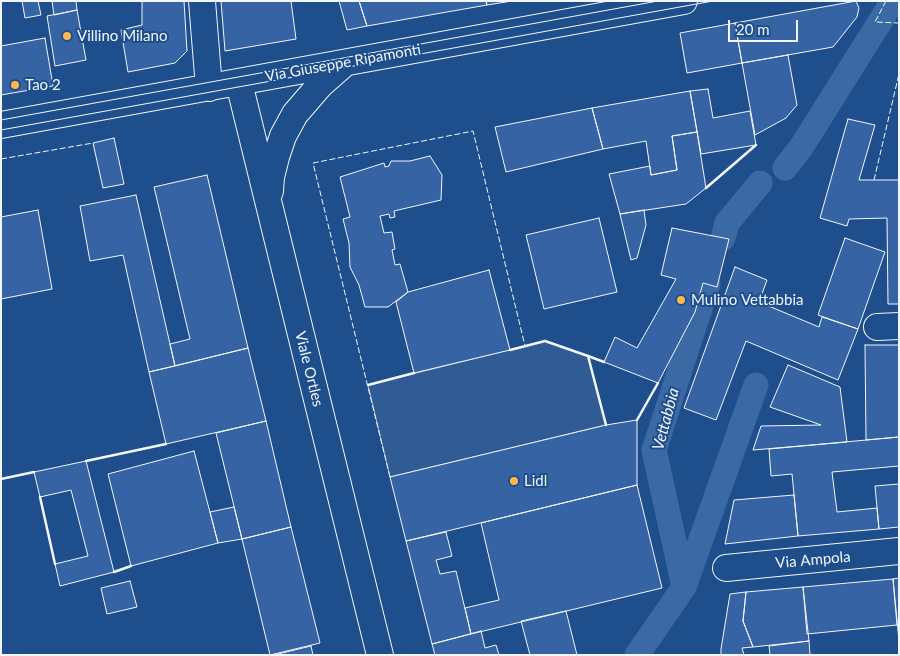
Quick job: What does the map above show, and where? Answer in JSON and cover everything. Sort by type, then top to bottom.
[{"type":"street","points":[[202,1],[209,88]]},
{"type":"street","name":"Via Giuseppe Ripamonti","points":[[1,125],[684,1]]},
{"type":"street","points":[[269,210],[271,177],[283,136],[295,114],[306,100],[345,63]]},
{"type":"street","name":"Viale Ortles","points":[[238,83],[380,655]]},
{"type":"street","name":"Via Ampola","points":[[726,568],[899,552]]},
{"type":"shaded area","points":[[545,341],[588,356],[606,425],[390,477],[368,385]]},
{"type":"building","points":[[22,1],[38,1],[41,15],[25,18]]},
{"type":"building","points":[[52,1],[76,1],[77,10],[54,15]]},
{"type":"building","points":[[142,1],[184,1],[187,51],[175,63],[128,72],[121,30],[142,25]]},
{"type":"building","points":[[221,1],[291,1],[296,39],[225,51]]},
{"type":"building","points":[[339,1],[359,1],[367,26],[347,30]]},
{"type":"building","points":[[359,1],[486,1],[487,5],[367,26]]},
{"type":"building","points":[[486,1],[512,1],[487,5]]},
{"type":"building","points":[[856,1],[859,8],[857,17],[833,47],[742,63],[735,23]]},
{"type":"building","points":[[77,10],[86,60],[55,66],[47,16]]},
{"type":"building","points":[[735,23],[742,63],[687,73],[680,33]]},
{"type":"building","points":[[45,38],[53,86],[1,95],[1,46]]},
{"type":"building","points":[[788,55],[797,105],[786,118],[755,135],[742,63]]},
{"type":"building","points":[[708,89],[713,118],[750,111],[756,145],[701,154],[690,91]]},
{"type":"building","points":[[690,91],[697,132],[672,136],[677,170],[651,175],[646,141],[603,149],[592,108]]},
{"type":"building","points":[[592,108],[603,149],[506,172],[495,127]]},
{"type":"building","points":[[848,119],[875,125],[859,180],[899,180],[899,304],[888,304],[887,218],[849,219],[847,226],[820,218]]},
{"type":"building","points":[[697,132],[706,188],[686,204],[620,214],[609,174],[650,166],[651,175],[677,170],[672,136]]},
{"type":"building","points":[[114,138],[124,184],[103,188],[93,143]]},
{"type":"building","points":[[430,156],[442,175],[441,200],[394,211],[395,217],[390,218],[389,214],[380,216],[384,233],[392,232],[395,249],[392,250],[395,265],[400,264],[408,292],[388,307],[365,307],[359,285],[350,267],[349,243],[343,219],[350,217],[340,177],[384,163],[385,167],[389,166],[391,161],[410,161]]},
{"type":"building","points":[[207,175],[248,348],[175,366],[170,344],[190,339],[154,187]]},
{"type":"building","points":[[136,195],[175,366],[149,372],[123,255],[90,261],[80,206]]},
{"type":"building","points":[[38,210],[52,289],[1,299],[1,217]]},
{"type":"building","points":[[644,210],[646,225],[637,258],[631,260],[620,214]]},
{"type":"building","points":[[599,218],[617,292],[544,309],[526,235]]},
{"type":"building","name":"Mulino Vettabbia","points":[[672,228],[729,239],[717,287],[703,283],[695,312],[658,383],[604,362],[615,337],[637,348],[676,279],[661,275]]},
{"type":"building","points":[[845,238],[885,252],[858,329],[818,315]]},
{"type":"building","points":[[735,267],[767,280],[759,302],[819,327],[822,317],[858,329],[838,380],[746,341],[716,420],[684,408]]},
{"type":"building","points":[[489,270],[510,350],[414,373],[396,302],[408,292]]},
{"type":"building","points":[[865,345],[899,345],[899,437],[866,440]]},
{"type":"building","points":[[248,348],[266,421],[166,444],[149,372]]},
{"type":"building","points":[[788,365],[840,387],[847,442],[753,450],[761,426],[821,425],[770,407]]},
{"type":"building","name":"Lidl","points":[[637,420],[637,485],[406,541],[390,477],[606,425]]},
{"type":"building","points":[[266,421],[291,527],[242,539],[216,433]]},
{"type":"building","points":[[899,437],[899,466],[832,472],[837,512],[877,508],[879,529],[798,536],[792,474],[771,476],[769,449]]},
{"type":"building","points":[[194,451],[218,543],[131,566],[108,474]]},
{"type":"building","points":[[86,461],[114,572],[60,586],[55,564],[88,556],[71,490],[40,497],[34,472]]},
{"type":"building","points":[[899,484],[899,527],[879,529],[875,486]]},
{"type":"building","points":[[637,485],[662,588],[471,634],[465,608],[499,600],[481,523]]},
{"type":"building","points":[[794,495],[798,536],[725,544],[734,500]]},
{"type":"building","points":[[234,507],[242,539],[218,543],[210,512]]},
{"type":"building","points":[[291,527],[320,643],[270,655],[242,539]]},
{"type":"building","points":[[446,532],[452,556],[436,560],[440,574],[456,571],[471,634],[432,644],[406,541]]},
{"type":"building","points":[[899,578],[899,641],[893,579]]},
{"type":"building","points":[[893,579],[897,625],[807,634],[803,587]]},
{"type":"building","points":[[130,581],[137,607],[107,614],[101,588]]},
{"type":"building","points":[[803,587],[809,641],[753,647],[743,621],[746,592]]},
{"type":"building","points":[[746,592],[743,621],[753,647],[742,648],[744,655],[721,655],[730,594]]},
{"type":"building","points":[[566,611],[577,655],[530,655],[521,621]]},
{"type":"building","points":[[481,631],[485,648],[496,645],[499,655],[435,655],[432,644]]},
{"type":"building","points":[[809,641],[810,655],[770,655],[769,646]]},
{"type":"building","points":[[311,646],[313,655],[274,655]]},
{"type":"waterway","name":"Vettabbia","points":[[785,168],[802,146],[893,1]]},
{"type":"waterway","name":"Vettabbia","points":[[723,238],[727,223],[760,183]]},
{"type":"waterway","name":"Vettabbia","points":[[637,655],[684,587],[654,450],[708,284]]},
{"type":"waterway","name":"Vettabbia","points":[[684,587],[756,385]]},
{"type":"tram line","points":[[1,120],[658,1]]},
{"type":"tram line","points":[[1,130],[713,1]]},
{"type":"fence","points":[[886,1],[875,22],[899,23]]},
{"type":"fence","points":[[874,180],[899,74]]},
{"type":"fence","points":[[390,477],[313,163],[473,131],[525,346]]},
{"type":"fence","points":[[1,159],[93,143]]},
{"type":"wall","points":[[706,188],[756,145]]},
{"type":"wall","points":[[510,350],[545,341],[588,356]]},
{"type":"wall","points":[[604,362],[588,356],[606,425]]},
{"type":"wall","points":[[368,385],[414,373]]},
{"type":"wall","points":[[637,420],[658,383]]},
{"type":"wall","points":[[86,461],[166,444]]},
{"type":"wall","points":[[1,479],[34,472]]},
{"type":"wall","points":[[40,497],[55,564]]},
{"type":"wall","points":[[114,572],[131,566]]},
{"type":"place","name":"Villino Milano","points":[[67,36]]},
{"type":"place","name":"Tao 2","points":[[15,85]]},
{"type":"place","name":"Mulino Vettabbia","points":[[681,300]]},
{"type":"place","name":"Lidl","points":[[514,481]]}]
